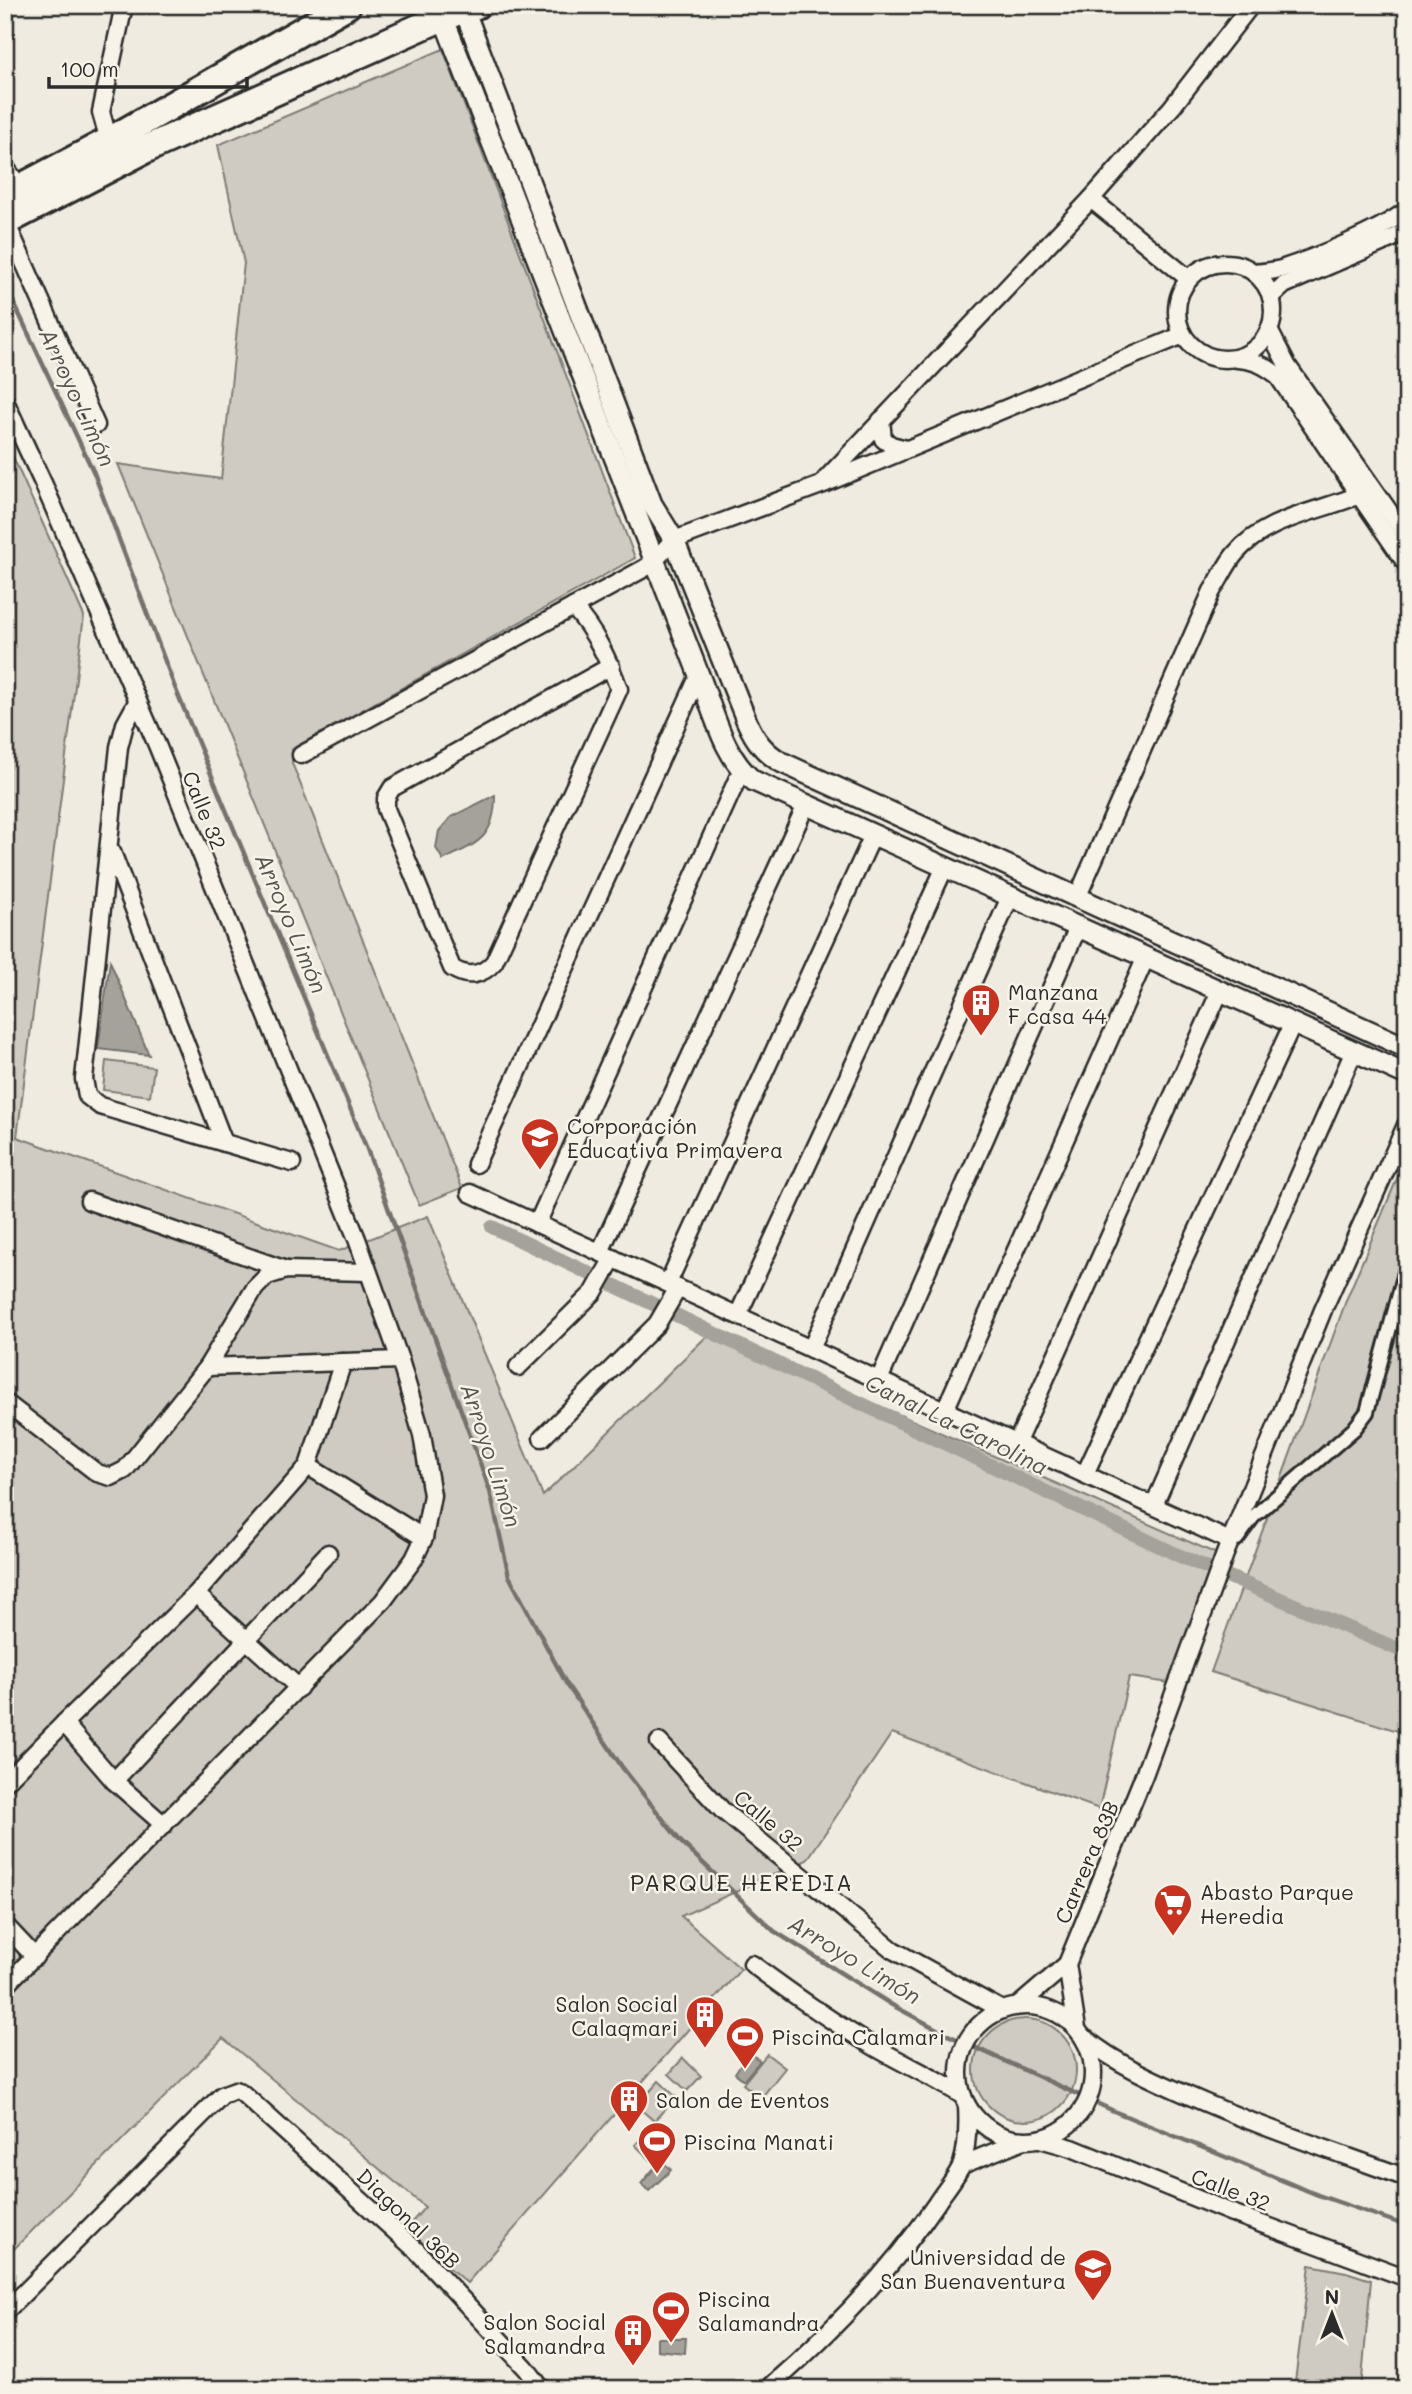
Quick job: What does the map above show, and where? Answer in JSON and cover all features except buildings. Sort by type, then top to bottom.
[{"type":"highway","points":[[10,183],[110,141],[347,5]]},
{"type":"highway","points":[[6,222],[146,149],[457,8]]},
{"type":"street","points":[[110,141],[101,111],[124,5]]},
{"type":"street","points":[[821,485],[1091,199],[1181,96],[1251,5]]},
{"type":"street","points":[[457,8],[652,504],[674,540],[747,722],[758,743],[780,762],[1407,1048]]},
{"type":"street","points":[[457,8],[655,562],[733,758],[741,771],[754,781],[806,805],[1407,1074]]},
{"type":"street","points":[[1091,199],[1189,279]]},
{"type":"street","points":[[1254,273],[1278,270],[1312,257],[1407,210]]},
{"type":"street","points":[[6,222],[96,425]]},
{"type":"street","points":[[1271,297],[1284,285],[1407,232]]},
{"type":"street","points":[[1234,358],[1253,351],[1269,330],[1273,317],[1271,297],[1254,273],[1235,264],[1215,264],[1189,279],[1179,296],[1177,316],[1183,335],[1205,355],[1224,359],[1251,359],[1265,365],[1277,375],[1407,565]]},
{"type":"street","points":[[1269,330],[1287,365],[1407,537]]},
{"type":"street","points":[[301,755],[655,562],[661,551],[674,540],[821,485],[1183,335]]},
{"type":"street","name":"Calle 32","points":[[5,401],[137,702],[357,1239],[400,1360],[422,1434],[432,1494],[424,1538],[414,1559],[383,1601],[5,1986]]},
{"type":"street","points":[[881,420],[883,439],[891,445],[906,449]]},
{"type":"street","points":[[1077,898],[1212,591],[1235,554],[1255,535],[1292,517],[1331,507],[1359,495]]},
{"type":"street","points":[[573,607],[589,624],[611,666],[619,689],[494,962],[487,970],[478,974],[466,975],[456,971],[452,968],[386,809],[388,792],[611,666]]},
{"type":"street","points":[[476,1164],[699,675]]},
{"type":"street","points":[[137,702],[125,724],[119,747],[85,1079],[87,1097],[100,1106],[292,1163]]},
{"type":"street","points":[[537,1224],[741,771]]},
{"type":"street","points":[[518,1367],[594,1292],[604,1275],[606,1255],[806,805]]},
{"type":"street","points":[[914,853],[924,828]]},
{"type":"street","points":[[542,1438],[657,1324],[669,1304],[673,1286],[873,835]]},
{"type":"street","points":[[110,847],[224,1143]]},
{"type":"street","points":[[738,1315],[944,867]]},
{"type":"street","points":[[811,1349],[1010,897]]},
{"type":"street","points":[[879,1380],[1078,927]]},
{"type":"street","points":[[945,1410],[1146,957]]},
{"type":"street","points":[[1017,1443],[1220,991]]},
{"type":"street","points":[[1085,1474],[1293,1023]]},
{"type":"street","points":[[1154,1505],[1354,1051]]},
{"type":"street","name":"Carrera 83B","points":[[1067,1964],[1144,1775],[1227,1548],[1323,1310],[1407,1123]]},
{"type":"street","points":[[470,1193],[1154,1505],[1227,1548],[1253,1517],[1354,1429],[1367,1412],[1407,1265]]},
{"type":"street","points":[[89,1201],[286,1270],[367,1272]]},
{"type":"street","points":[[5,1402],[97,1473],[111,1477],[125,1470],[207,1367],[255,1288],[267,1276],[286,1270]]},
{"type":"street","points":[[207,1367],[400,1360]]},
{"type":"street","points":[[5,1783],[196,1594],[308,1465],[343,1362]]},
{"type":"street","points":[[308,1465],[424,1538]]},
{"type":"street","points":[[114,1780],[328,1553]]},
{"type":"street","points":[[196,1594],[299,1688]]},
{"type":"street","points":[[64,1723],[114,1780],[164,1825]]},
{"type":"street","name":"Calle 32","points":[[659,1742],[722,1810],[893,1950],[1010,2008]]},
{"type":"street","points":[[5,1925],[35,1957]]},
{"type":"street","points":[[752,1964],[811,2008],[875,2047],[928,2074],[965,2101],[977,2119],[990,2130],[1023,2141]]},
{"type":"street","points":[[767,2389],[859,2301],[910,2241],[962,2165],[967,2139],[965,2101],[959,2074],[960,2058],[966,2042],[988,2018],[1010,2008],[1067,1964],[1080,2033],[1094,2067],[1094,2083],[1090,2096],[1076,2120],[1059,2132],[1040,2139],[1023,2141],[962,2165]]},
{"type":"street","points":[[1010,2008],[1035,2006],[1051,2010],[1065,2018],[1108,2057],[1132,2070],[1218,2108],[1407,2178]]},
{"type":"street","name":"Diagonal 36B","points":[[5,2312],[222,2095],[235,2090],[242,2092],[417,2251],[526,2368],[542,2389]]},
{"type":"street","name":"Calle 32","points":[[1040,2139],[1072,2148],[1232,2213],[1407,2278]]},
{"type":"shaded area","points":[[443,49],[635,558],[292,749],[292,763],[462,1188],[419,1205],[118,464],[221,479],[244,263],[218,145]]},
{"type":"shaded area","points":[[5,439],[84,616],[17,1137],[339,1251],[428,1216],[543,1496],[711,1332],[1217,1554],[1169,1683],[1129,1677],[1099,1809],[892,1733],[807,1860],[681,1916],[741,1969],[467,2283],[405,2230],[425,2207],[223,2038],[5,2258]]},
{"type":"shaded area","points":[[495,795],[492,821],[482,838],[443,860],[436,848],[439,831],[451,817]]},
{"type":"shaded area","points":[[110,961],[149,1055],[98,1049]]},
{"type":"shaded area","points":[[106,1061],[154,1067],[150,1096],[103,1090]]},
{"type":"shaded area","points":[[1407,1155],[1407,1734],[1211,1672],[1347,1298]]},
{"type":"shaded area","points":[[1025,2019],[1044,2023],[1061,2034],[1072,2051],[1076,2070],[1072,2089],[1061,2106],[1044,2117],[1025,2121],[1006,2117],[989,2106],[978,2089],[974,2070],[978,2051],[989,2034],[1006,2023]]},
{"type":"shaded area","name":"Piscina Calamari","points":[[749,2052],[760,2061],[744,2080],[735,2073]]},
{"type":"shaded area","points":[[767,2054],[785,2068],[761,2098],[743,2084]]},
{"type":"shaded area","points":[[683,2058],[701,2076],[687,2091],[669,2074]]},
{"type":"shaded area","points":[[659,2081],[676,2097],[654,2121],[637,2106]]},
{"type":"shaded area","points":[[652,2128],[670,2146],[654,2163],[635,2145]]},
{"type":"shaded area","name":"Piscina Manati","points":[[661,2160],[671,2170],[649,2191],[641,2184]]},
{"type":"shaded area","points":[[1310,2265],[1371,2280],[1361,2389],[1294,2389]]},
{"type":"shaded area","name":"Piscina Salamandra","points":[[657,2338],[686,2338],[685,2353],[657,2350]]},
{"type":"waterway","name":"Arroyo Limón","points":[[5,284],[94,473],[174,685],[367,1149],[490,1491],[509,1576],[566,1683],[622,1767],[680,1841],[774,1931],[892,2005],[948,2035],[1116,2112],[1318,2195],[1407,2226]]},
{"type":"waterway","name":"Canal La Carolina","points":[[492,1227],[1180,1556],[1407,1653]]},
{"type":"place","name":"Manzana F casa 44","points":[[981,1037]]},
{"type":"place","name":"Corporación Educativa Primavera","points":[[540,1171]]},
{"type":"place","name":"Abasto Parque Heredia","points":[[1173,1937]]},
{"type":"place","name":"Salon Social Calaqmari","points":[[705,2049]]},
{"type":"place","name":"Piscina Calamari","points":[[745,2070]]},
{"type":"place","name":"Salon de Eventos","points":[[629,2133]]},
{"type":"place","name":"Piscina Manati","points":[[657,2175]]},
{"type":"place","name":"Universidad de San Buenaventura","points":[[1093,2302]]},
{"type":"place","name":"Piscina Salamandra","points":[[671,2344]]},
{"type":"place","name":"Salon Social Salamandra","points":[[633,2367]]},
{"type":"district","name":"PARQUE HEREDIA","points":[[742,1882]]}]
